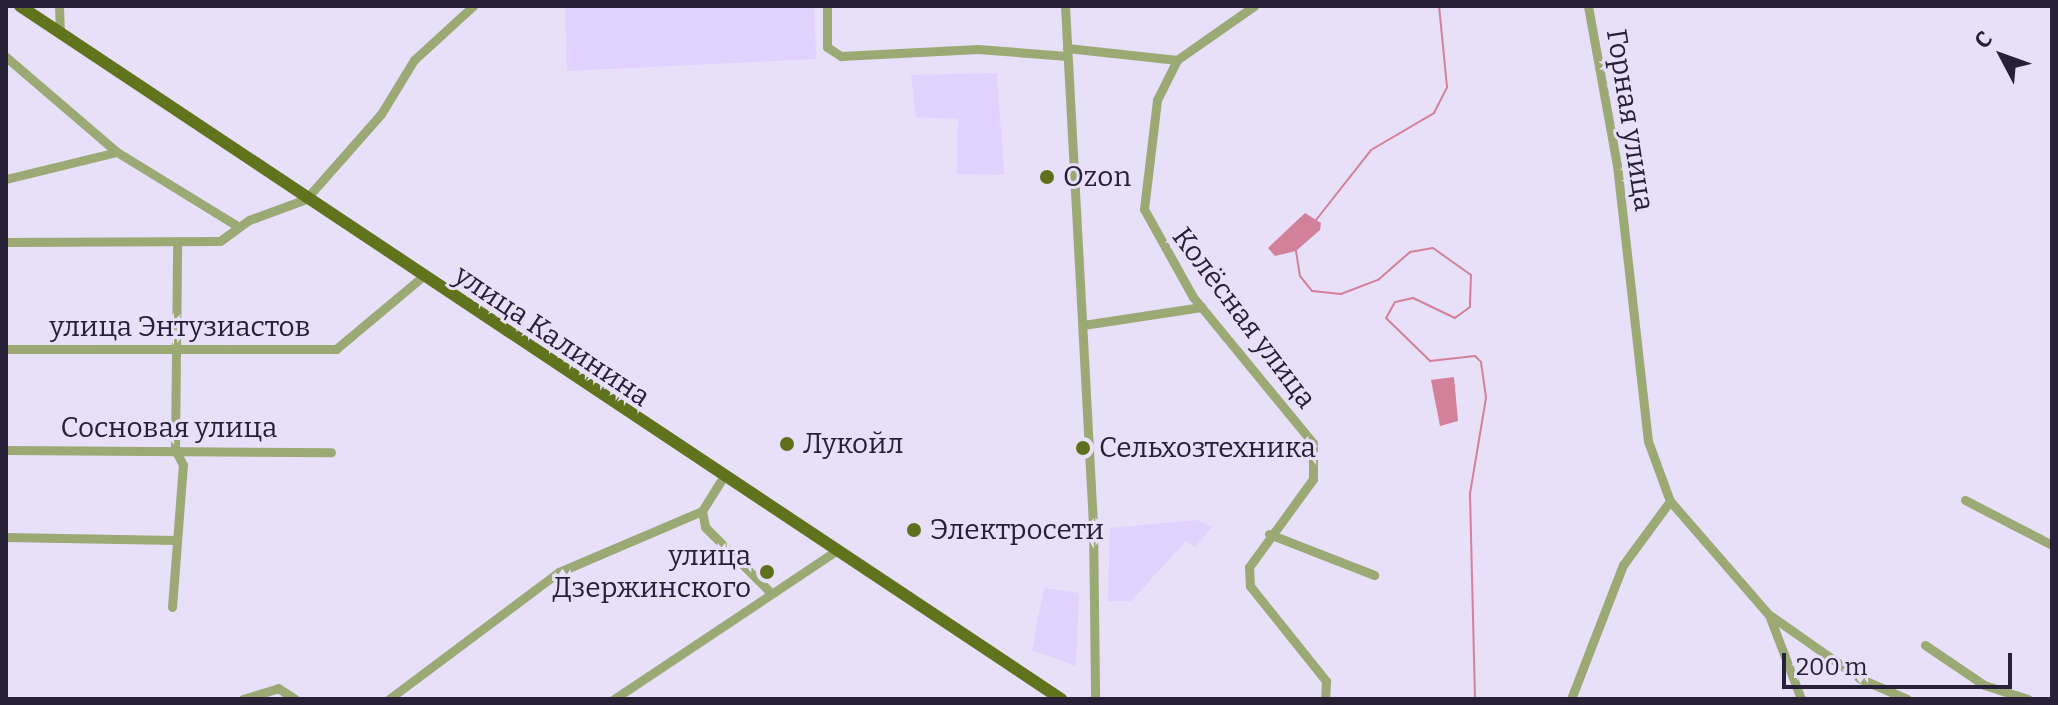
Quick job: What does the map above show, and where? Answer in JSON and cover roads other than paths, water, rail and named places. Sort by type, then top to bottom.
[{"type":"main road","name":"улица Калинина","points":[[20,6],[833,553],[1061,699]]},
{"type":"street","points":[[59,6],[60,33]]},
{"type":"street","points":[[6,242],[220,241],[239,227],[306,199],[381,114],[414,60],[473,6]]},
{"type":"street","points":[[827,6],[827,47],[841,56],[978,49],[1016,58],[1067,52],[1177,60]]},
{"type":"street","points":[[1065,6],[1083,325],[1095,699]]},
{"type":"street","name":"Колёсная улица","points":[[1254,6],[1177,60],[1157,100],[1144,209],[1149,229],[1202,307],[1313,443],[1318,460],[1313,479],[1269,534],[1249,567],[1250,586],[1326,681],[1325,699]]},
{"type":"street","name":"Горная улица","points":[[1588,6],[1626,242],[1648,441],[1670,501]]},
{"type":"street","points":[[6,57],[117,152],[239,227]]},
{"type":"street","points":[[6,179],[117,152]]},
{"type":"street","points":[[172,607],[183,465],[175,449],[177,243]]},
{"type":"street","name":"улица Энтузиастов","points":[[6,349],[336,349],[422,277]]},
{"type":"street","points":[[1083,325],[1202,307]]},
{"type":"street","name":"Сосновая улица","points":[[6,450],[331,452]]},
{"type":"street","points":[[389,699],[516,601],[594,558],[702,511],[722,479]]},
{"type":"street","points":[[1965,500],[2052,545]]},
{"type":"street","points":[[1571,699],[1623,565],[1670,501],[1769,615],[1861,679],[1907,699]]},
{"type":"street","points":[[702,511],[715,540],[771,593]]},
{"type":"street","points":[[1269,534],[1374,575]]},
{"type":"street","points":[[6,537],[176,540]]},
{"type":"street","points":[[614,699],[833,553]]},
{"type":"street","points":[[1769,615],[1801,699]]},
{"type":"street","points":[[1925,645],[1984,685],[2028,699]]},
{"type":"street","points":[[243,699],[278,688],[295,698]]},
{"type":"waterway","points":[[1316,220],[1371,150],[1434,113],[1447,87],[1439,6]]},
{"type":"waterway","points":[[1296,251],[1300,276],[1312,291],[1341,294],[1378,280],[1410,252],[1433,248],[1471,275],[1470,307],[1455,318],[1413,298],[1395,302],[1386,318],[1430,361],[1475,356],[1481,362],[1486,398],[1470,494],[1475,699]]},
{"type":"place","name":"Ozon","points":[[1047,177]]},
{"type":"place","name":"Лукойл","points":[[787,444]]},
{"type":"place","name":"Сельхозтехника","points":[[1083,448]]},
{"type":"place","name":"Электросети","points":[[914,530]]},
{"type":"place","name":"улица Дзержинского","points":[[767,572]]}]
